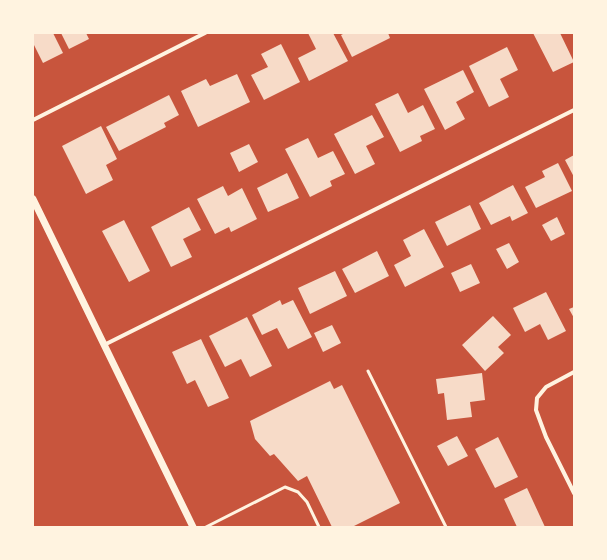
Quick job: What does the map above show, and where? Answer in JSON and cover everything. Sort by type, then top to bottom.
[{"type":"street","points":[[33,120],[205,33]]},
{"type":"street","points":[[104,345],[574,110]]},
{"type":"street","points":[[33,199],[193,527]]},
{"type":"street","points":[[574,372],[546,387],[537,398],[536,410],[540,423],[574,493]]},
{"type":"lane","points":[[368,371],[446,527]]},
{"type":"lane","points":[[206,527],[285,486],[298,492],[307,502],[319,527]]},
{"type":"building","points":[[33,33],[53,33],[63,53],[43,63],[34,45],[33,46]]},
{"type":"building","points":[[61,33],[86,33],[89,39],[69,49]]},
{"type":"building","points":[[308,33],[333,33],[348,61],[309,81],[298,58],[316,49]]},
{"type":"building","points":[[345,33],[388,33],[390,38],[352,57],[341,35]]},
{"type":"building","points":[[533,33],[560,33],[574,62],[553,72]]},
{"type":"building","points":[[281,44],[300,82],[264,100],[251,75],[268,67],[261,54]]},
{"type":"building","points":[[507,47],[518,70],[500,79],[509,97],[489,107],[469,66]]},
{"type":"building","points":[[463,70],[474,92],[456,102],[465,119],[445,130],[424,89]]},
{"type":"building","points":[[237,74],[250,102],[198,127],[181,91],[206,79],[210,86]]},
{"type":"building","points":[[398,93],[408,113],[423,105],[435,129],[420,136],[422,141],[400,152],[375,104]]},
{"type":"building","points":[[169,95],[179,115],[164,123],[166,127],[119,151],[106,127]]},
{"type":"building","points":[[372,115],[384,137],[366,146],[375,164],[355,174],[334,134]]},
{"type":"building","points":[[101,126],[117,159],[106,165],[113,180],[86,194],[62,146]]},
{"type":"building","points":[[308,138],[318,158],[333,151],[345,174],[330,181],[332,186],[310,197],[285,149]]},
{"type":"building","points":[[249,144],[258,162],[239,172],[230,153]]},
{"type":"building","points":[[574,155],[574,177],[565,160]]},
{"type":"building","points":[[558,163],[572,191],[536,208],[525,187],[545,177],[542,171]]},
{"type":"building","points":[[287,173],[299,198],[268,212],[257,188]]},
{"type":"building","points":[[513,185],[528,213],[512,221],[510,216],[491,225],[479,203]]},
{"type":"building","points":[[223,186],[228,196],[242,188],[257,219],[231,232],[229,227],[215,234],[197,199]]},
{"type":"building","points":[[470,205],[481,229],[447,246],[435,222]]},
{"type":"building","points":[[189,207],[201,230],[183,239],[192,257],[171,267],[151,227]]},
{"type":"building","points":[[557,217],[565,234],[551,241],[542,225]]},
{"type":"building","points":[[124,220],[150,271],[129,282],[102,231]]},
{"type":"building","points":[[424,229],[444,267],[405,287],[394,265],[411,256],[403,240]]},
{"type":"building","points":[[509,243],[519,262],[507,269],[496,249]]},
{"type":"building","points":[[377,251],[389,276],[355,293],[342,269]]},
{"type":"building","points":[[471,264],[480,283],[460,292],[451,273]]},
{"type":"building","points":[[335,271],[347,296],[310,314],[298,288]]},
{"type":"building","points":[[546,292],[566,331],[548,340],[540,324],[525,332],[513,308]]},
{"type":"building","points":[[280,300],[282,305],[293,300],[312,337],[288,349],[277,328],[262,335],[252,315]]},
{"type":"building","points":[[574,307],[574,318],[569,309]]},
{"type":"building","points":[[493,316],[511,335],[498,347],[504,353],[485,371],[462,345]]},
{"type":"building","points":[[247,317],[272,366],[250,377],[241,359],[225,367],[209,336]]},
{"type":"building","points":[[332,325],[341,343],[323,352],[314,333]]},
{"type":"building","points":[[201,339],[229,398],[208,407],[195,380],[187,384],[172,352]]},
{"type":"building","points":[[482,373],[485,400],[470,402],[472,417],[447,420],[444,393],[438,394],[436,379]]},
{"type":"building","points":[[330,381],[334,389],[342,385],[400,503],[352,527],[332,527],[307,476],[298,481],[274,454],[270,456],[255,439],[250,421]]},
{"type":"building","points":[[457,436],[468,456],[448,466],[437,446]]},
{"type":"building","points":[[498,437],[518,477],[495,488],[475,449]]},
{"type":"building","points":[[527,488],[545,527],[517,527],[504,499]]}]
